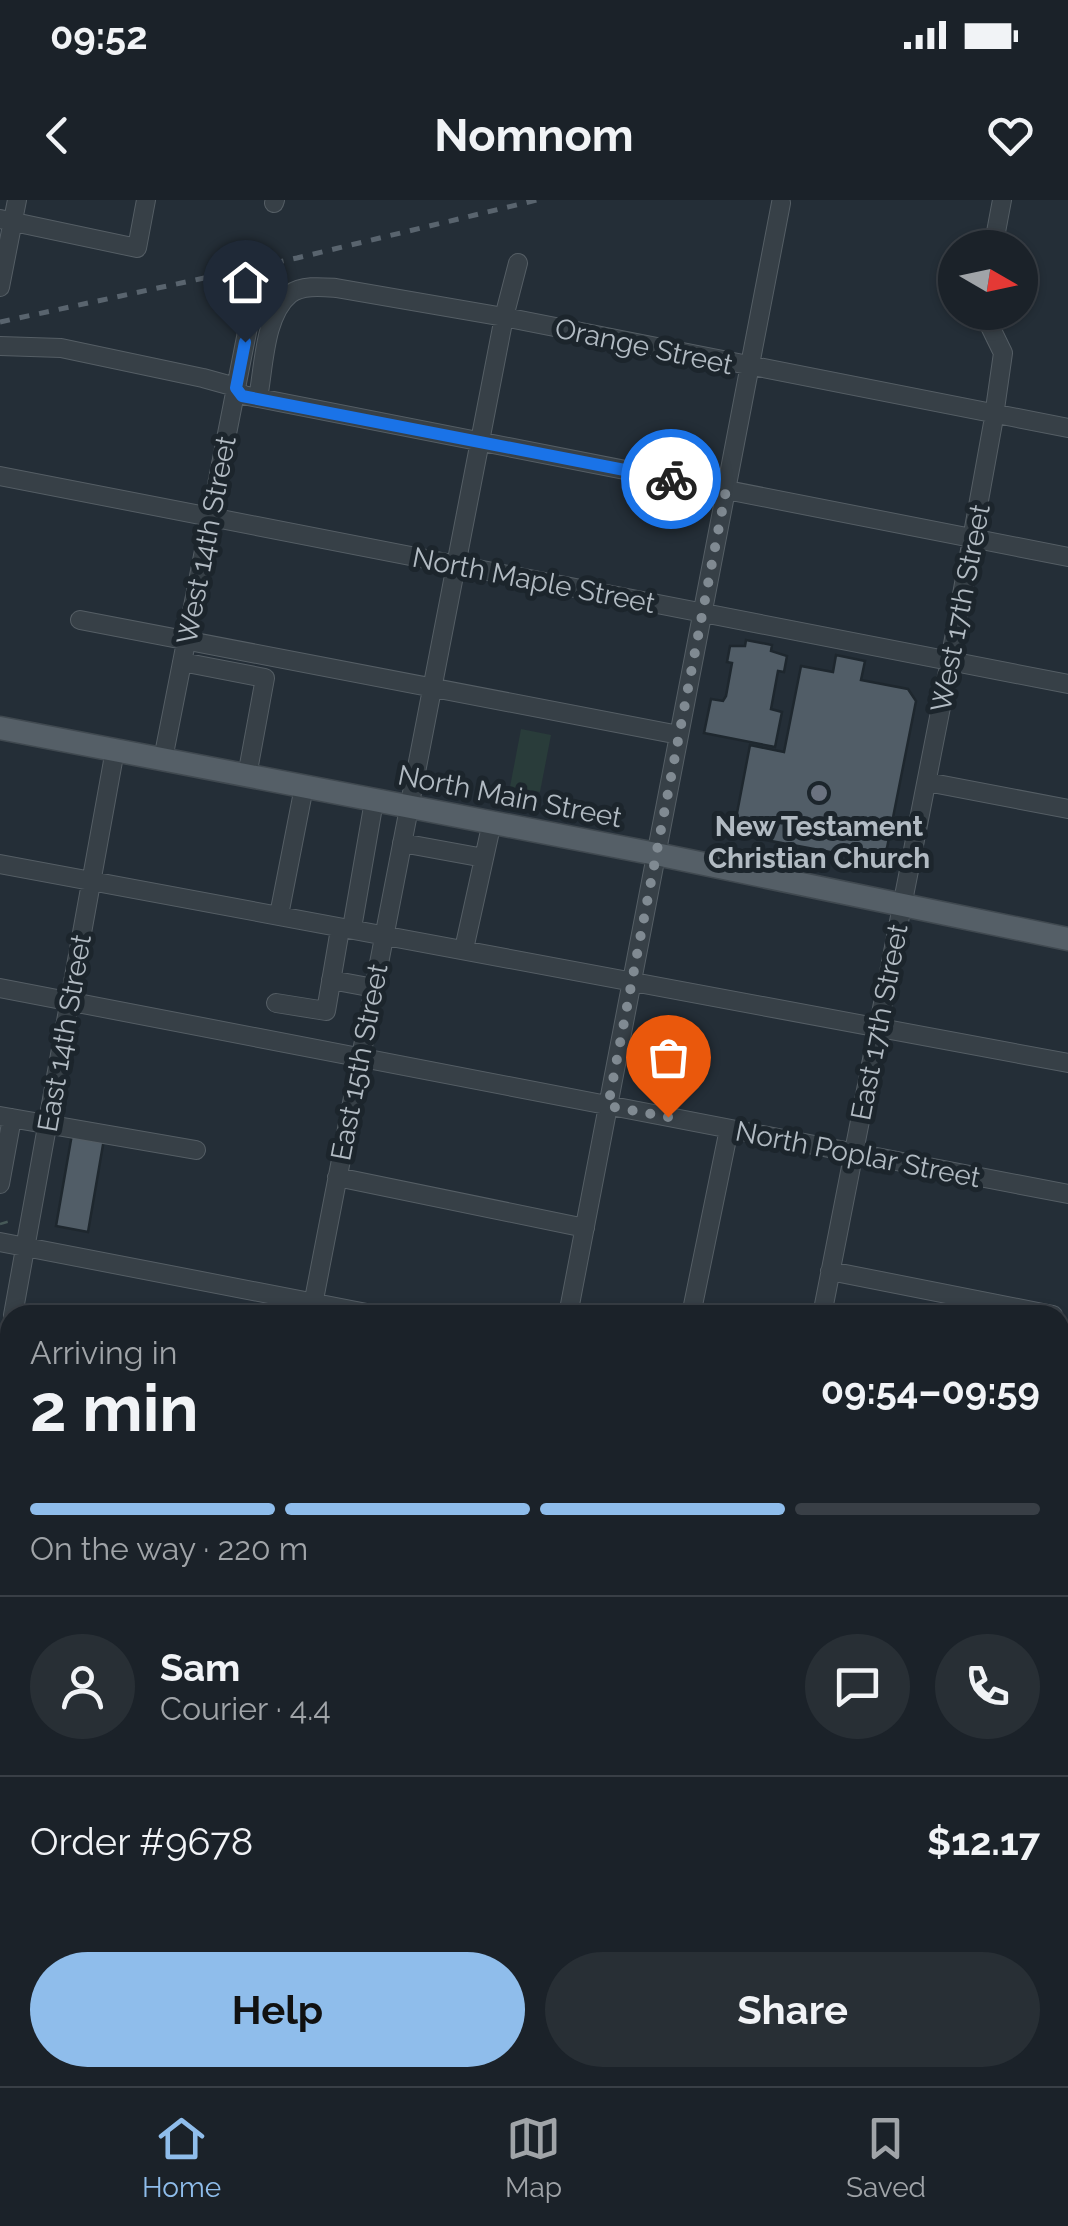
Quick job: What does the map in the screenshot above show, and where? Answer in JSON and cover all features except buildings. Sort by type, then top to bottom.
[{"type":"main road","name":"North Main Street","points":[[0,728],[1068,938]]},
{"type":"street","points":[[0,287],[6,220],[17,200]]},
{"type":"street","points":[[6,220],[137,248],[146,200]]},
{"type":"street","points":[[996,230],[1002,200]]},
{"type":"street","points":[[570,1305],[781,202]]},
{"type":"street","name":"East 15th Street","points":[[313,1305],[504,317],[518,262]]},
{"type":"street","name":"Orange Street","points":[[258,398],[274,316],[291,293],[310,287],[390,296],[504,317],[1068,428]]},
{"type":"street","name":"West 14th Street","points":[[163,759],[250,322]]},
{"type":"street","name":"West 17th Street","points":[[902,906],[994,414],[1003,353],[992,330]]},
{"type":"street","points":[[0,346],[61,348],[204,378],[236,388],[242,396],[1068,557]]},
{"type":"street","points":[[240,364],[265,360]]},
{"type":"street","name":"North Maple Street","points":[[0,476],[1068,684]]},
{"type":"street","points":[[80,620],[679,734]]},
{"type":"street","points":[[182,662],[265,678],[247,776]]},
{"type":"street","name":"East 14th Street","points":[[15,1305],[115,750]]},
{"type":"street","points":[[927,782],[1068,809]]},
{"type":"street","points":[[279,915],[304,787]]},
{"type":"street","points":[[276,1003],[326,1011],[374,801]]},
{"type":"street","points":[[464,949],[492,822]]},
{"type":"street","points":[[402,843],[484,858]]},
{"type":"street","points":[[0,864],[279,915],[345,932],[384,934],[1068,1063]]},
{"type":"street","name":"East 17th Street","points":[[824,1305],[902,906]]},
{"type":"street","points":[[331,980],[374,988]]},
{"type":"street","name":"North Poplar Street","points":[[0,988],[1068,1194]]},
{"type":"street","points":[[0,1184],[6,1117],[196,1150]]},
{"type":"street","points":[[692,1305],[728,1128]]},
{"type":"street","points":[[337,1177],[585,1228]]},
{"type":"street","points":[[0,1242],[294,1305]]},
{"type":"street","points":[[830,1271],[1002,1305]]},
{"type":"green space","points":[[521,729],[551,735],[540,792],[510,787]]},
{"type":"railway","points":[[0,322],[297,258],[537,200]]},
{"type":"way so far","points":[[668,1117],[608,1106],[726,490],[671,479]]},
{"type":"place","name":"New Testament Christian Church","points":[[819,793]]},
{"type":"route","points":[[245,342],[236,388],[242,396],[671,479]]}]
